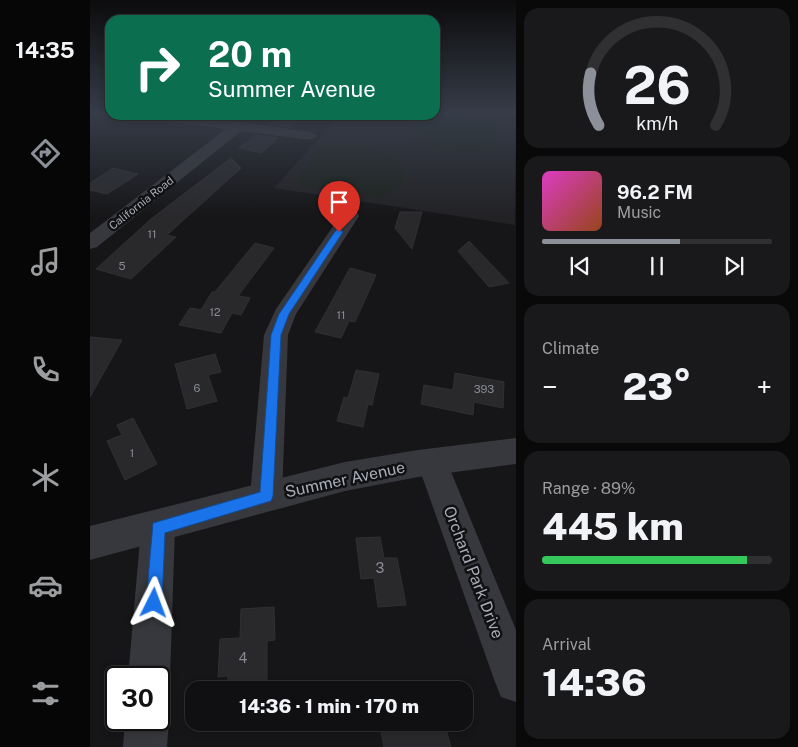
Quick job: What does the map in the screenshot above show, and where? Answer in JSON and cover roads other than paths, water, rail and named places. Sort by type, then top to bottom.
[{"type":"street","name":"California Road","points":[[90,243],[211,148]]},
{"type":"street","points":[[266,496],[276,335],[284,314],[350,216]]},
{"type":"street","name":"Summer Avenue","points":[[90,543],[158,528],[266,496],[375,470],[516,451]]},
{"type":"street","name":"Orchard Park Drive","points":[[432,462],[516,682]]},
{"type":"street","points":[[150,666],[158,528]]},
{"type":"street","points":[[145,747],[146,731]]}]
